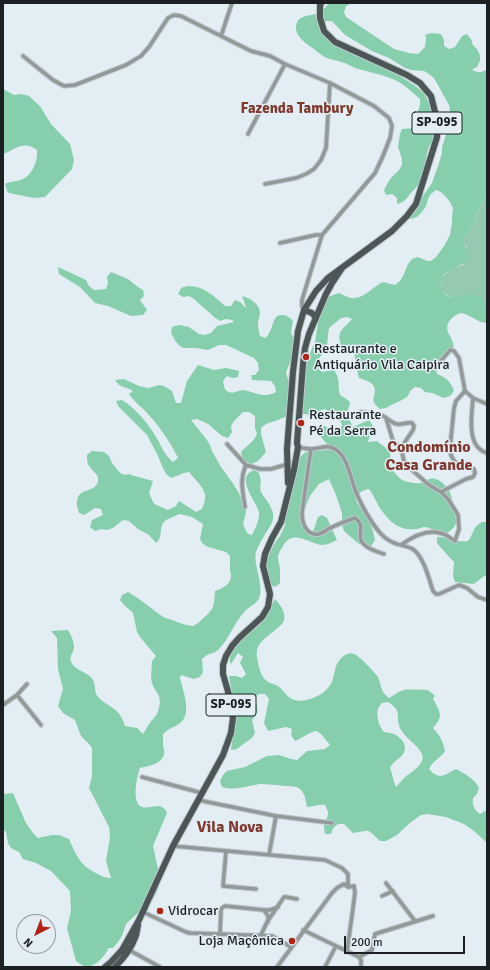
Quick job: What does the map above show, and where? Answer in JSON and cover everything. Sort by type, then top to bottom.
[{"type":"main road","name":"SP-095","points":[[288,491],[287,446],[293,372],[298,331],[304,310],[316,291],[328,278],[392,231],[407,216],[416,204],[437,137],[437,120],[431,96],[420,83],[335,42],[324,31],[320,18],[321,3]]},
{"type":"main road","name":"SP-095","points":[[105,967],[122,950],[139,920],[173,846],[223,755],[231,733],[233,718],[223,674],[223,665],[232,646],[262,617],[268,607],[270,594],[263,566],[265,554],[281,522],[294,470],[298,447],[305,348],[309,334],[326,294],[342,268]]},
{"type":"main road","points":[[304,310],[309,311],[316,318]]},
{"type":"main road","points":[[291,441],[298,447],[294,454],[290,453],[287,446],[291,441]]},
{"type":"main road","name":"SP-095","points":[[115,967],[129,950],[135,938],[139,920]]},
{"type":"street","points":[[221,36],[232,3]]},
{"type":"street","points":[[23,56],[53,80],[64,86],[75,85],[126,65],[141,56],[149,47],[168,18],[181,16],[251,51],[270,56],[330,83],[374,106],[389,118],[392,126],[390,138],[375,173],[322,236],[302,300],[304,310]]},
{"type":"street","points":[[248,134],[285,64]]},
{"type":"street","points":[[264,184],[296,178],[306,174],[321,160],[326,148],[330,83]]},
{"type":"street","points":[[280,243],[316,235],[322,236]]},
{"type":"street","points":[[440,362],[450,350],[454,351],[459,358],[465,391],[473,398],[487,404]]},
{"type":"street","points":[[441,492],[473,477],[476,473],[474,469],[462,467],[454,461],[450,448],[454,408],[456,401],[465,391]]},
{"type":"street","points":[[473,398],[473,436],[480,450],[487,453]]},
{"type":"street","points":[[361,412],[380,415],[392,423],[412,424],[414,426],[413,430],[401,448]]},
{"type":"street","points":[[386,418],[393,441],[401,448],[404,461],[429,485],[441,492],[448,499],[458,515],[459,529],[455,541],[439,532],[428,532],[409,539],[401,545]]},
{"type":"street","points":[[226,444],[246,465],[260,470],[271,469],[288,464]]},
{"type":"street","points":[[298,447],[311,449],[327,446],[334,448],[348,467],[355,491],[364,509],[379,532],[389,541],[414,550],[423,561],[433,591],[436,594],[459,585],[467,588],[478,596],[487,598]]},
{"type":"street","points":[[311,449],[302,513],[302,521],[305,528],[311,533],[319,534],[347,520],[355,518],[361,525],[360,537],[362,543],[367,548],[384,554]]},
{"type":"street","points":[[245,507],[241,486],[242,473],[246,465]]},
{"type":"street","points":[[3,705],[17,695],[27,684]]},
{"type":"street","points":[[17,695],[41,725]]},
{"type":"street","points":[[142,776],[202,793]]},
{"type":"street","points":[[198,800],[276,816],[332,823]]},
{"type":"street","points":[[269,855],[276,816]]},
{"type":"street","points":[[173,846],[325,860],[342,868],[348,874],[348,887]]},
{"type":"street","points":[[226,851],[222,886],[256,889]]},
{"type":"street","points":[[386,883],[415,921]]},
{"type":"street","points":[[277,967],[332,893],[344,884],[348,887],[354,886],[355,892],[347,952]]},
{"type":"street","points":[[382,896],[393,891]]},
{"type":"street","points":[[261,935],[284,897],[297,899]]},
{"type":"street","points":[[220,934],[221,910],[225,906],[264,910],[270,910],[278,907]]},
{"type":"street","points":[[264,910],[268,916],[268,922]]},
{"type":"street","points":[[143,912],[190,933],[272,936],[292,947]]},
{"type":"street","points":[[358,957],[372,950],[375,934],[433,916]]},
{"type":"street","points":[[304,930],[358,957],[361,960],[361,967]]},
{"type":"street","points":[[325,967],[336,946]]},
{"type":"street","points":[[129,950],[160,967]]},
{"type":"green space","points":[[329,3],[352,3],[346,6],[344,12],[346,17],[394,49],[409,53],[418,54],[425,47],[425,35],[431,33],[441,34],[444,40],[444,46],[449,49],[455,47],[462,36],[467,34],[480,55],[480,61],[477,67],[472,70],[480,72],[487,69],[487,194],[477,213],[473,225],[465,235],[463,241],[468,251],[468,257],[461,265],[444,275],[440,285],[445,294],[449,296],[452,297],[473,294],[487,301],[487,323],[483,323],[460,313],[453,317],[448,323],[448,331],[454,345],[453,350],[436,368],[437,374],[448,380],[453,388],[454,391],[450,396],[444,398],[415,387],[410,391],[408,396],[402,400],[386,408],[380,409],[374,401],[374,386],[370,382],[359,378],[354,348],[341,345],[339,336],[340,333],[352,319],[347,317],[341,318],[329,328],[327,347],[316,362],[317,368],[322,372],[334,370],[336,373],[340,395],[350,402],[347,415],[353,427],[369,420],[373,426],[368,442],[377,441],[390,452],[392,468],[402,480],[412,483],[421,483],[433,478],[442,483],[450,492],[457,520],[454,527],[445,535],[425,527],[405,529],[396,525],[385,515],[378,506],[369,489],[367,489],[359,494],[356,500],[369,521],[375,540],[371,546],[359,544],[344,531],[342,525],[342,513],[329,479],[319,484],[310,496],[304,511],[304,524],[312,533],[318,517],[322,515],[327,518],[337,540],[322,545],[301,538],[291,538],[287,541],[278,556],[280,583],[275,587],[269,584],[267,558],[285,525],[285,513],[297,463],[306,452],[314,450],[328,450],[327,444],[319,435],[319,429],[325,426],[335,433],[340,430],[342,425],[337,417],[327,410],[324,409],[313,415],[303,414],[300,407],[306,359],[315,342],[318,323],[317,317],[328,297],[339,293],[353,298],[365,294],[383,282],[395,285],[400,281],[412,259],[418,257],[431,261],[444,246],[450,235],[452,223],[453,208],[446,197],[441,192],[436,190],[431,194],[426,206],[417,217],[411,219],[408,217],[432,183],[450,123],[451,117],[449,105],[434,78],[424,71],[405,68],[389,58],[372,51],[345,35],[332,21],[326,21],[323,26],[347,51],[387,68],[414,85],[424,93],[435,115],[435,139],[428,148],[423,178],[405,200],[397,204],[397,198],[392,194],[386,195],[384,190],[390,179],[402,165],[402,159],[398,147],[402,129],[414,128],[419,123],[418,111],[420,99],[406,87],[394,80],[327,58],[299,37],[296,30],[297,22],[303,17],[318,14]]},
{"type":"green space","points":[[3,89],[14,95],[21,94],[29,96],[40,106],[51,124],[70,144],[74,160],[72,169],[45,197],[34,198],[9,193],[7,191],[5,184],[25,178],[34,168],[37,150],[28,146],[20,146],[3,154]]},
{"type":"green space","points":[[487,194],[487,301],[484,299],[460,296],[454,298],[441,290],[441,278],[451,269],[463,265],[467,247],[463,241],[465,235],[473,225],[477,213]]},
{"type":"green space","points":[[58,267],[86,280],[89,286],[94,290],[106,289],[108,283],[107,277],[111,272],[128,279],[143,290],[144,296],[140,300],[147,310],[143,315],[131,316],[108,306],[95,303],[80,287],[59,274]]},
{"type":"green space","points":[[187,286],[203,289],[225,306],[231,306],[235,300],[240,302],[246,308],[242,296],[248,298],[256,304],[260,310],[258,323],[260,336],[266,338],[277,316],[286,316],[293,321],[291,333],[296,344],[294,356],[286,373],[294,404],[293,410],[289,415],[266,424],[261,428],[261,434],[266,452],[258,461],[252,464],[246,462],[242,458],[241,452],[252,442],[257,434],[255,428],[255,416],[249,412],[243,412],[231,426],[232,432],[228,438],[222,436],[208,424],[197,419],[191,420],[207,440],[221,467],[239,493],[246,511],[243,523],[248,534],[252,535],[258,521],[259,512],[247,487],[246,478],[248,473],[253,470],[258,472],[260,475],[261,492],[273,512],[272,522],[256,552],[255,557],[261,590],[259,598],[242,615],[218,650],[208,654],[202,659],[203,672],[200,677],[194,679],[181,675],[180,678],[186,702],[185,715],[179,724],[163,734],[164,753],[161,760],[155,764],[140,768],[136,789],[139,805],[145,808],[159,806],[165,809],[167,813],[153,846],[160,878],[158,890],[146,908],[141,910],[126,924],[122,936],[113,948],[109,948],[102,958],[92,966],[84,966],[76,961],[67,928],[71,911],[70,891],[51,871],[36,863],[23,859],[19,852],[11,848],[8,843],[6,832],[3,829],[3,794],[13,793],[26,823],[38,838],[59,835],[69,839],[82,863],[90,870],[101,876],[111,878],[106,861],[110,837],[109,827],[89,788],[92,776],[92,748],[81,736],[75,720],[63,713],[58,706],[63,689],[58,669],[57,638],[51,631],[68,630],[74,645],[71,657],[71,662],[73,665],[91,677],[98,697],[118,712],[125,726],[137,728],[143,734],[157,714],[160,702],[159,696],[151,679],[152,661],[156,656],[137,632],[133,613],[120,600],[122,595],[128,592],[163,617],[193,626],[212,609],[215,591],[226,586],[231,579],[230,556],[226,552],[203,544],[200,539],[203,524],[192,517],[180,514],[167,520],[162,525],[159,539],[156,543],[149,535],[138,529],[129,521],[123,520],[113,528],[95,531],[90,527],[92,520],[103,515],[101,509],[95,508],[84,515],[79,513],[77,505],[78,496],[84,491],[95,487],[97,484],[98,476],[89,466],[87,460],[87,455],[92,451],[104,452],[109,456],[112,463],[120,473],[153,481],[149,493],[154,504],[168,510],[176,506],[179,501],[196,512],[202,509],[204,503],[205,497],[203,489],[189,472],[171,478],[166,474],[147,435],[119,407],[116,401],[122,400],[138,413],[152,430],[173,462],[178,458],[175,452],[146,411],[133,400],[129,394],[133,391],[121,386],[115,380],[124,379],[139,386],[148,388],[160,385],[164,386],[172,391],[176,403],[181,403],[187,381],[198,365],[214,370],[226,368],[239,371],[238,377],[232,378],[227,376],[223,381],[225,389],[231,393],[243,390],[258,394],[270,395],[276,392],[275,386],[271,381],[252,380],[251,375],[255,375],[259,370],[258,363],[254,358],[226,345],[219,345],[208,350],[184,348],[176,342],[171,333],[172,327],[179,325],[189,327],[199,334],[204,335],[211,333],[217,326],[234,322],[226,319],[220,321],[194,299],[189,296],[183,297],[178,294],[181,288]]},
{"type":"green space","points":[[482,522],[487,522],[487,575],[474,584],[455,582],[453,576],[454,562],[437,543],[437,537],[468,541],[475,528]]},
{"type":"green space","points":[[275,599],[281,606],[284,620],[279,627],[265,638],[258,646],[258,663],[265,679],[278,686],[292,699],[300,701],[310,699],[324,692],[333,680],[336,666],[339,661],[344,656],[351,653],[359,657],[367,664],[378,677],[383,691],[389,698],[404,690],[427,690],[435,696],[433,698],[439,710],[440,716],[437,724],[433,728],[438,733],[445,751],[429,769],[436,775],[442,776],[456,769],[475,782],[479,788],[477,794],[473,798],[473,805],[480,814],[487,810],[487,843],[464,824],[446,817],[427,814],[421,815],[397,835],[386,841],[380,841],[368,831],[353,833],[344,824],[338,824],[333,828],[331,834],[325,834],[324,827],[328,812],[325,805],[307,807],[303,793],[297,787],[260,784],[236,788],[222,787],[220,781],[227,771],[245,767],[267,756],[279,755],[297,760],[307,751],[325,749],[330,745],[317,731],[295,741],[291,735],[292,729],[286,727],[268,731],[264,723],[269,699],[265,694],[259,694],[254,698],[258,710],[252,720],[255,733],[252,738],[237,749],[231,750],[234,726],[234,707],[229,676],[242,678],[246,674],[240,663],[243,657],[238,653],[231,664],[230,657],[234,649],[267,613]],"holes":[[[388,702],[393,705],[398,714],[400,728],[419,749],[423,756],[418,767],[404,778],[396,787],[390,768],[393,763],[403,754],[405,746],[399,737],[384,732],[379,724],[377,715],[378,708],[382,703]]]},
{"type":"place","name":"Restaurante e Antiquário Vila Caipira","points":[[306,357]]},
{"type":"place","name":"Restaurante Pé da Serra","points":[[301,423]]},
{"type":"place","name":"Vidrocar","points":[[160,911]]},
{"type":"place","name":"Loja Maçônica","points":[[292,941]]},
{"type":"district","name":"Fazenda Tambury","points":[[297,109]]},
{"type":"district","name":"Condomínio Casa Grande","points":[[429,457]]},
{"type":"district","name":"Vila Nova","points":[[230,828]]}]
